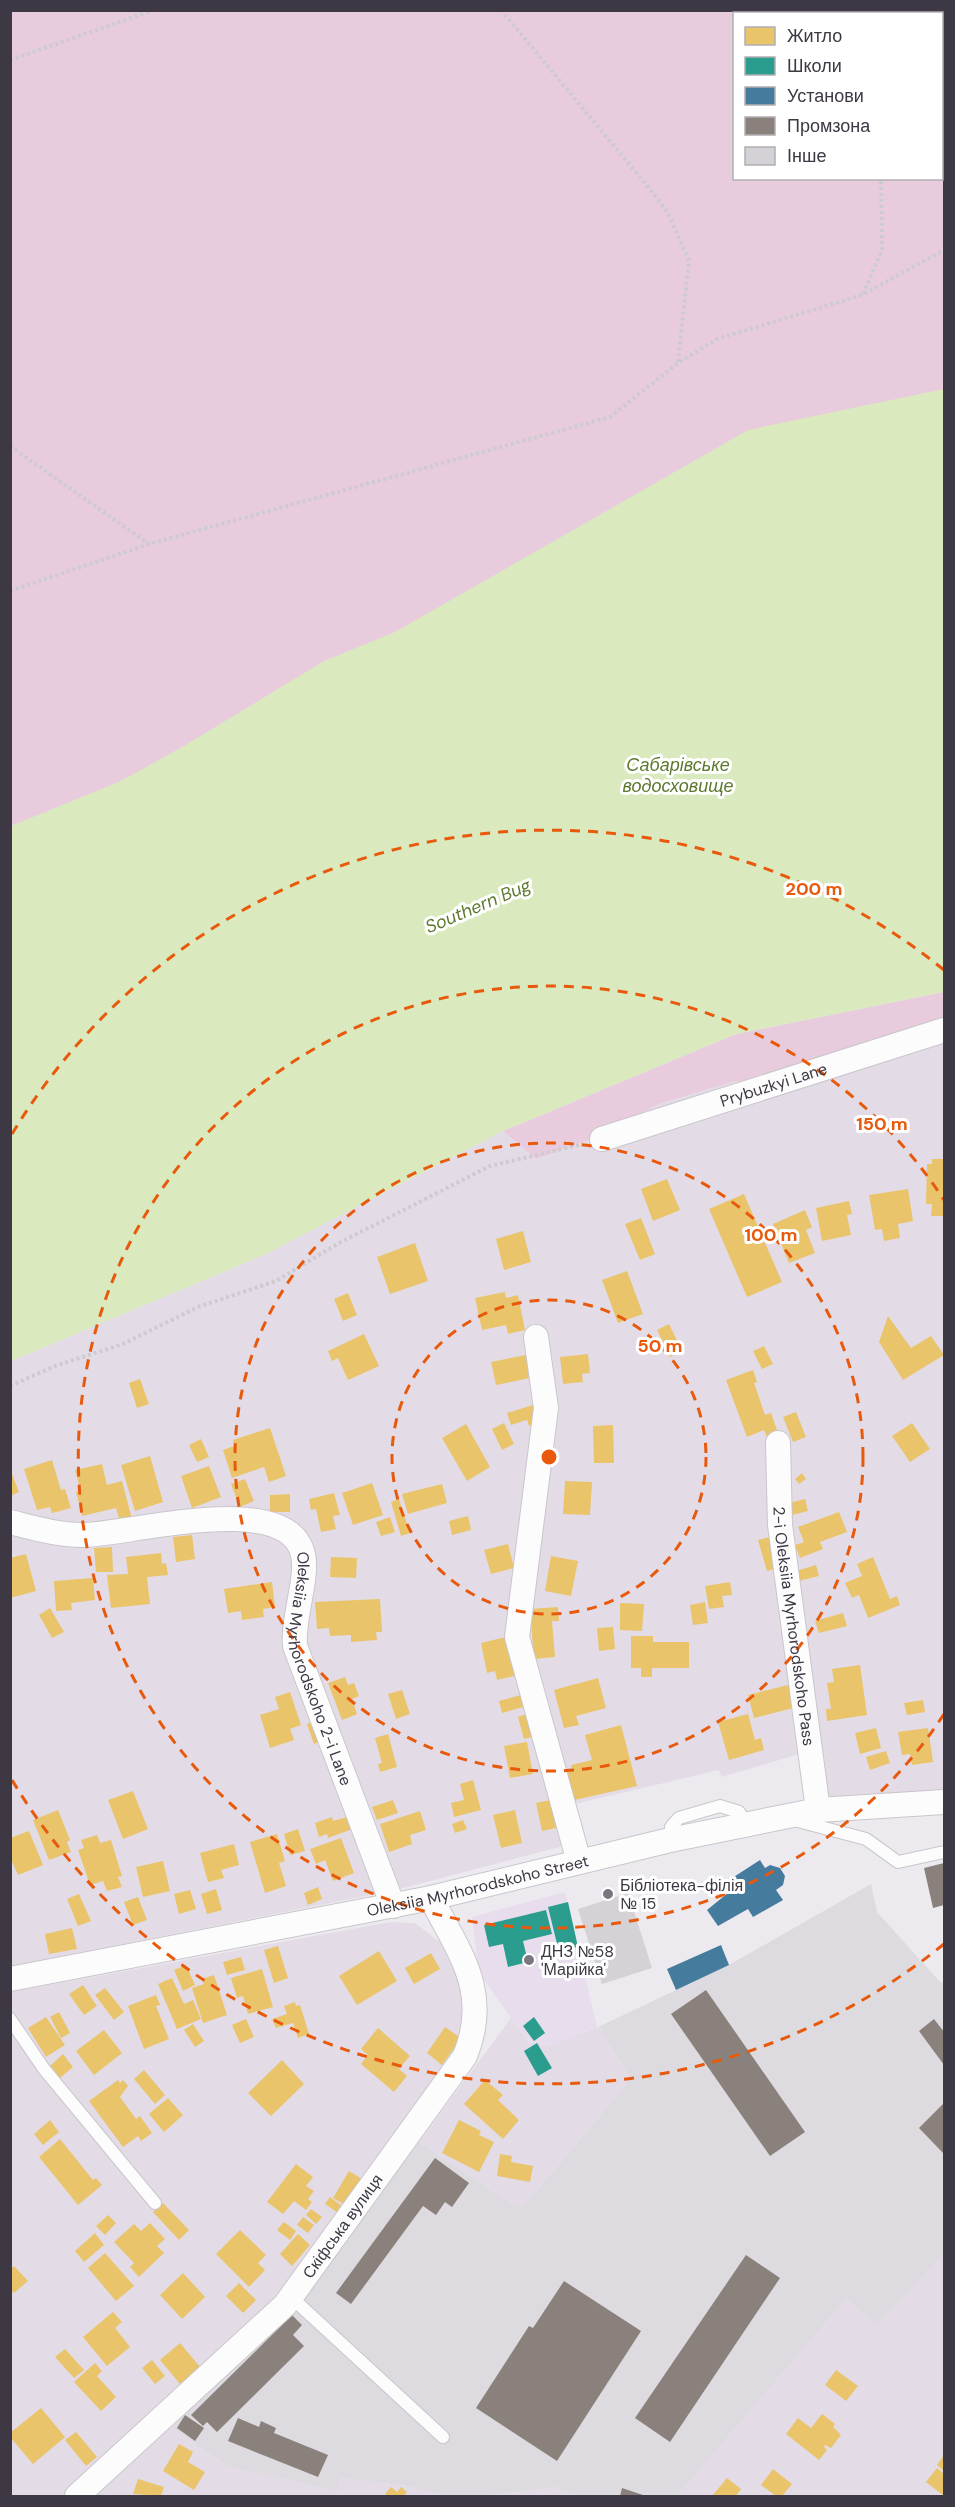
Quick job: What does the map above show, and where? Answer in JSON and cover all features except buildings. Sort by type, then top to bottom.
[{"type":"street","name":"Prybuzkyi Lane","points":[[602,1139],[945,1030]]},
{"type":"street","points":[[536,1337],[546,1408],[517,1637],[579,1862]]},
{"type":"street","name":"2-i Oleksiia Myrhorodskoho Pass","points":[[778,1443],[780,1525],[818,1810]]},
{"type":"street","name":"Oleksiia Myrhorodskoho 2-i Lane","points":[[10,1522],[50,1532],[84,1535],[190,1520],[237,1519],[262,1522],[281,1529],[296,1539],[302,1552],[304,1566],[293,1629],[295,1646],[393,1906]]},
{"type":"street","name":"Oleksiia Myrhorodskoho Street","points":[[10,1979],[393,1906],[670,1840],[818,1810],[945,1802]]},
{"type":"street","name":"Скіфська вулиця","points":[[77,2496],[291,2297],[465,2056],[475,2032],[476,2003],[469,1972],[431,1898]]},
{"type":"lane","points":[[782,1817],[866,1839],[898,1862],[945,1852]]},
{"type":"lane","points":[[10,2019],[44,2068],[155,2203]]},
{"type":"lane","points":[[291,2297],[443,2437]]},
{"type":"path","points":[[10,60],[154,10]]},
{"type":"path","points":[[501,10],[649,188],[668,213],[681,237],[690,261],[678,363]]},
{"type":"path","points":[[862,295],[882,249],[881,180]]},
{"type":"path","points":[[10,591],[148,544],[610,417],[678,363],[717,339],[862,295],[945,250]]},
{"type":"path","points":[[10,446],[148,544]]},
{"type":"path","points":[[10,1386],[55,1366],[123,1344],[198,1308],[276,1281],[339,1243],[490,1166],[602,1139]]},
{"type":"shaded area","points":[[11,11],[944,11],[944,429],[467,653],[11,826]]},
{"type":"shaded area","points":[[944,992],[944,1018],[862,1050],[770,1077],[732,1082],[659,1104],[602,1135],[536,1159],[503,1131],[736,1034]]},
{"type":"shaded area","points":[[944,1018],[944,1793],[811,1803],[803,1753],[721,1777],[719,1770],[558,1808],[567,1845],[396,1890],[11,1966],[11,1361],[264,1255],[503,1131],[536,1159],[602,1135],[659,1104],[732,1082],[770,1077],[862,1050]]},
{"type":"shaded area","points":[[871,1884],[877,1912],[941,1983],[944,1981],[944,2254],[877,2325],[846,2298],[677,2496],[576,2496],[556,2487],[483,2496],[445,2496],[408,2486],[341,2478],[336,2491],[227,2466],[172,2427],[290,2310],[419,2142],[507,2201],[523,2207],[631,2079],[598,2027],[729,1965]]},
{"type":"shaded area","name":"ДНЗ №58 'Марійка'","points":[[565,1892],[597,2027],[545,2046],[529,2043],[479,1973],[472,1917]]},
{"type":"shaded area","points":[[390,1922],[415,1923],[440,1942],[461,1986],[466,2010],[464,2045],[401,2130],[419,2142],[290,2310],[172,2426],[227,2466],[336,2491],[341,2478],[408,2486],[445,2496],[11,2496],[11,1992]]},
{"type":"shaded area","points":[[511,2018],[529,2043],[545,2046],[598,2027],[631,2079],[523,2207],[507,2201],[419,2142]]},
{"type":"shaded area","points":[[944,2254],[944,2496],[677,2496],[846,2297],[877,2325]]},
{"type":"shaded area","points":[[556,2487],[576,2496],[483,2496]]},
{"type":"water","name":"Сабарівське водосховище","points":[[944,389],[944,992],[736,1034],[503,1131],[264,1255],[11,1361],[11,826],[121,781],[184,746],[324,661],[395,632],[748,430]]},
{"type":"place","name":"Бібліотека-філія № 15","points":[[608,1894]]},
{"type":"place","name":"ДНЗ №58 'Марійка'","points":[[529,1960]]},
{"type":"water label","name":"Southern Bug","points":[[478,906]]}]
